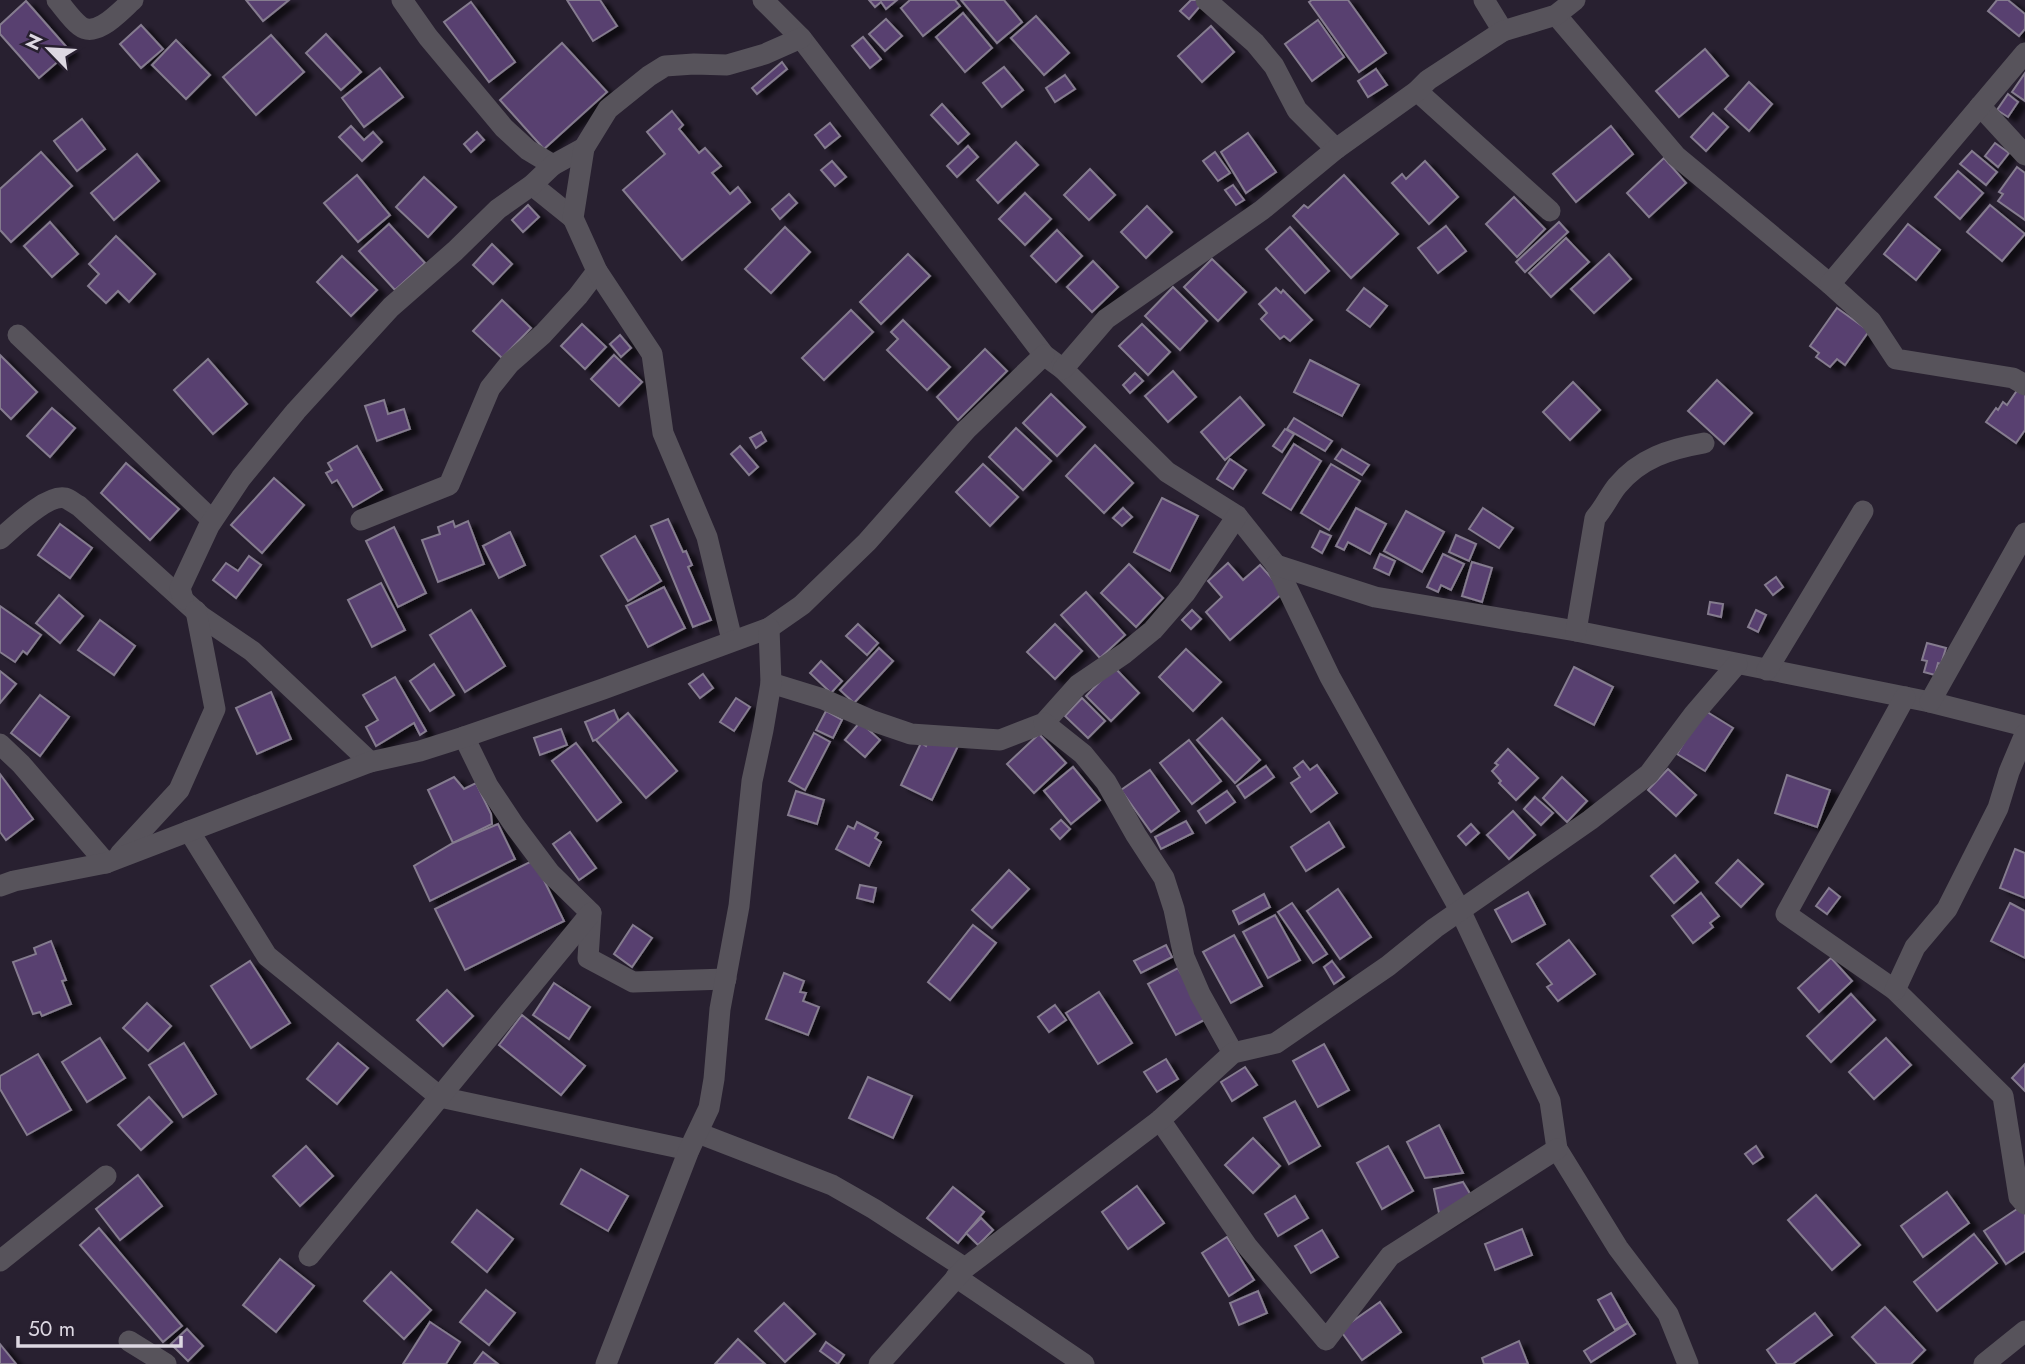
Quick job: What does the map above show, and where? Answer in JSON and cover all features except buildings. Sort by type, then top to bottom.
[{"type":"street","points":[[57,0],[82,28],[91,30],[100,28],[134,0]]},
{"type":"street","points":[[401,0],[428,37],[504,128],[528,150],[553,165]]},
{"type":"street","points":[[763,0],[801,38],[1044,355],[1063,369],[1167,472],[1237,516],[1276,565],[1330,677],[1460,910],[1550,1101],[1557,1149],[1618,1248],[1668,1314],[1688,1364]]},
{"type":"street","points":[[1206,0],[1255,43],[1274,66],[1297,110],[1335,149]]},
{"type":"street","points":[[1483,0],[1503,32]]},
{"type":"street","points":[[1063,369],[1106,319],[1262,210],[1335,149],[1417,91],[1428,80],[1503,32],[1556,15],[1575,0]]},
{"type":"street","points":[[1556,15],[1676,156],[1871,321],[1896,359],[2013,378],[2025,385]]},
{"type":"street","points":[[573,218],[584,148],[608,110],[665,66],[727,65],[765,54],[801,38]]},
{"type":"street","points":[[1830,284],[2025,53]]},
{"type":"street","points":[[1417,91],[1550,211]]},
{"type":"street","points":[[1980,106],[2025,155]]},
{"type":"street","points":[[111,861],[179,790],[215,709],[190,605],[180,588],[212,520],[241,478],[296,411],[391,307],[498,209],[532,185],[553,165],[584,148]]},
{"type":"street","points":[[532,185],[573,218],[597,271],[652,354],[663,433],[707,537],[732,640]]},
{"type":"street","points":[[361,520],[449,485],[490,388],[510,363],[543,334],[578,296],[597,271]]},
{"type":"street","points":[[18,335],[212,520]]},
{"type":"street","points":[[0,886],[111,861],[370,762],[421,751],[464,737],[769,628],[802,605],[858,551],[966,429],[1044,355]]},
{"type":"street","points":[[1576,631],[1595,518],[1616,487],[1645,461],[1662,452],[1704,443]]},
{"type":"street","points":[[0,539],[41,505],[54,499],[65,498],[79,506],[190,605],[252,651],[370,762]]},
{"type":"street","points":[[1767,670],[1863,511]]},
{"type":"street","points":[[771,683],[823,699],[911,734],[1000,740],[1044,723],[1078,685],[1153,630],[1186,592],[1237,516]]},
{"type":"street","points":[[1930,702],[2025,533]]},
{"type":"street","points":[[1276,565],[1376,597],[1576,631],[1930,702],[2025,726]]},
{"type":"street","points":[[606,1364],[709,1108],[720,1009],[739,906],[752,780],[764,730],[771,683],[769,628]]},
{"type":"street","points":[[879,1364],[960,1272],[1160,1120],[1233,1053],[1276,1043],[1388,966],[1460,910],[1590,820],[1649,775],[1694,714],[1737,664]]},
{"type":"street","points":[[1905,697],[1786,914],[1895,990],[2003,1096],[2019,1197],[2025,1204]]},
{"type":"street","points":[[1044,723],[1083,754],[1105,782],[1164,878],[1184,957],[1200,994],[1233,1053]]},
{"type":"street","points":[[1895,990],[1915,947],[1947,909],[1998,808],[2025,734]]},
{"type":"street","points":[[464,737],[488,786],[514,825],[550,873],[591,913],[588,958],[633,982],[726,979]]},
{"type":"street","points":[[0,744],[111,861]]},
{"type":"street","points":[[190,831],[267,956],[440,1097],[694,1142],[832,1185],[874,1209],[1084,1364]]},
{"type":"street","points":[[309,1256],[591,913]]},
{"type":"street","points":[[1160,1120],[1247,1246],[1326,1340],[1390,1256],[1557,1149]]},
{"type":"street","points":[[0,1261],[106,1176]]},
{"type":"street","points":[[1984,1364],[2025,1331]]},
{"type":"street","points":[[129,1341],[166,1364]]}]
